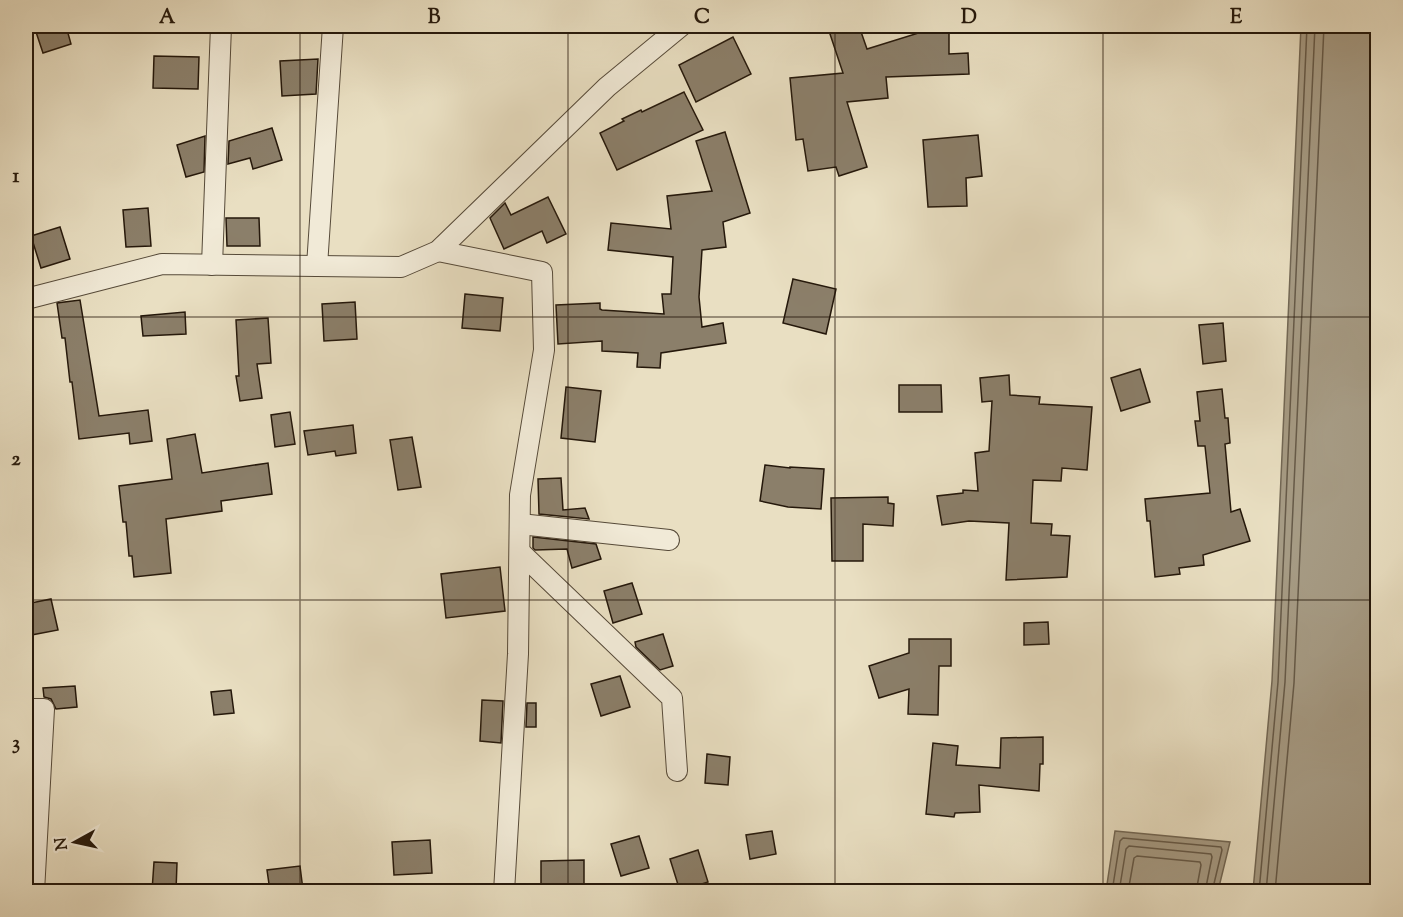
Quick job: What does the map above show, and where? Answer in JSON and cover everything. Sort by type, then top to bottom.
[{"type":"street","points":[[212,265],[221,26]]},
{"type":"street","points":[[317,266],[333,26]]},
{"type":"street","points":[[26,299],[162,264],[401,267],[438,251],[607,87],[681,26]]},
{"type":"street","points":[[438,251],[542,272],[544,350],[520,495],[518,654],[504,891]]},
{"type":"street","points":[[520,524],[669,540]]},
{"type":"street","points":[[520,552],[672,698],[677,771]]},
{"type":"street","points":[[26,709],[44,709],[34,891]]},
{"type":"water","points":[[1301,26],[1377,26],[1377,891],[1253,891],[1272,681]]},
{"type":"water","points":[[1115,831],[1230,842],[1218,891],[1106,891]]},
{"type":"building","points":[[34,26],[66,26],[71,44],[43,53]]},
{"type":"building","points":[[846,26],[859,26],[867,49],[925,31],[925,26],[949,26],[949,54],[968,53],[969,74],[886,77],[888,98],[847,102],[867,167],[839,176],[836,167],[808,171],[803,139],[796,140],[790,78],[843,73],[829,31]]},
{"type":"building","points":[[733,37],[751,74],[696,102],[679,65]]},
{"type":"building","points":[[154,56],[199,57],[198,89],[153,88]]},
{"type":"building","points":[[318,59],[316,94],[282,96],[280,61]]},
{"type":"building","points":[[684,92],[703,130],[617,170],[600,133],[624,121],[622,119]]},
{"type":"building","points":[[272,128],[282,160],[253,169],[250,158],[228,164],[229,141]]},
{"type":"building","points":[[725,132],[750,213],[723,222],[726,247],[702,250],[699,297],[702,327],[723,323],[726,343],[661,353],[660,368],[637,367],[638,353],[602,351],[602,341],[558,344],[556,305],[600,303],[602,310],[664,314],[662,294],[671,294],[673,257],[608,250],[611,223],[671,229],[667,196],[712,191],[696,141]]},
{"type":"building","points":[[978,135],[982,176],[966,178],[967,206],[928,207],[923,140]]},
{"type":"building","points":[[205,136],[204,172],[186,177],[177,145]]},
{"type":"building","points":[[548,197],[566,234],[547,243],[542,231],[504,249],[490,218],[505,203],[511,215]]},
{"type":"building","points":[[148,208],[151,246],[126,247],[123,210]]},
{"type":"building","points":[[226,218],[259,218],[260,246],[227,246]]},
{"type":"building","points":[[60,227],[70,259],[41,268],[31,236]]},
{"type":"building","points":[[793,279],[836,289],[826,334],[783,323]]},
{"type":"building","points":[[465,294],[503,298],[500,331],[462,328]]},
{"type":"building","points":[[80,300],[99,416],[148,410],[152,441],[130,444],[129,433],[79,439],[65,338],[62,338],[57,303]]},
{"type":"building","points":[[355,302],[357,339],[324,341],[322,304]]},
{"type":"building","points":[[185,312],[186,334],[143,336],[141,316]]},
{"type":"building","points":[[268,318],[271,363],[257,364],[262,398],[240,401],[236,376],[239,376],[236,320]]},
{"type":"building","points":[[1223,323],[1226,361],[1203,364],[1199,325]]},
{"type":"building","points":[[1140,369],[1150,402],[1121,411],[1111,378]]},
{"type":"building","points":[[1009,375],[1010,395],[1040,397],[1039,404],[1092,407],[1087,470],[1062,468],[1061,481],[1033,480],[1031,523],[1052,524],[1051,535],[1070,536],[1067,577],[1006,580],[1009,523],[969,521],[942,525],[937,496],[963,493],[963,490],[978,491],[975,453],[989,451],[992,401],[982,402],[980,378]]},
{"type":"building","points":[[899,385],[941,385],[942,412],[899,412]]},
{"type":"building","points":[[566,387],[601,391],[595,442],[561,438]]},
{"type":"building","points":[[1222,389],[1230,443],[1225,444],[1231,512],[1240,509],[1250,541],[1203,555],[1204,565],[1179,568],[1180,574],[1155,577],[1150,521],[1147,521],[1145,499],[1210,493],[1205,446],[1198,446],[1195,421],[1200,421],[1197,392]]},
{"type":"building","points":[[290,412],[295,444],[275,447],[271,415]]},
{"type":"building","points":[[353,425],[356,453],[336,456],[335,451],[308,455],[304,431]]},
{"type":"building","points":[[195,434],[202,473],[268,463],[272,494],[221,501],[222,511],[166,519],[171,573],[134,577],[132,556],[129,556],[126,522],[123,522],[119,486],[172,479],[167,439]]},
{"type":"building","points":[[412,437],[421,487],[398,490],[390,440]]},
{"type":"building","points":[[765,465],[824,469],[821,509],[788,507],[760,501]]},
{"type":"building","points":[[561,478],[563,510],[585,508],[589,519],[539,514],[538,479]]},
{"type":"building","points":[[888,497],[888,503],[894,504],[893,526],[863,524],[863,561],[832,561],[831,498]]},
{"type":"building","points":[[533,537],[596,544],[601,559],[572,568],[567,549],[535,550]]},
{"type":"building","points":[[500,567],[505,611],[446,618],[441,574]]},
{"type":"building","points":[[632,583],[642,614],[613,623],[604,591]]},
{"type":"building","points":[[51,599],[58,630],[26,636],[26,604]]},
{"type":"building","points":[[1048,622],[1049,644],[1024,645],[1024,623]]},
{"type":"building","points":[[663,634],[673,666],[660,670],[636,647],[635,642]]},
{"type":"building","points":[[909,639],[951,639],[951,666],[939,666],[938,715],[908,714],[909,689],[879,698],[869,666],[909,653]]},
{"type":"building","points":[[620,676],[630,707],[601,716],[591,684]]},
{"type":"building","points":[[75,686],[77,707],[56,709],[51,699],[44,697],[43,688]]},
{"type":"building","points":[[231,690],[234,713],[214,715],[211,692]]},
{"type":"building","points":[[482,700],[503,701],[501,743],[480,741]]},
{"type":"building","points":[[527,703],[536,703],[536,727],[526,727]]},
{"type":"building","points":[[1043,737],[1043,764],[1040,764],[1039,791],[979,785],[980,812],[955,813],[954,817],[926,814],[933,743],[958,746],[956,765],[1000,768],[1001,738]]},
{"type":"building","points":[[707,754],[730,757],[728,785],[705,783]]},
{"type":"building","points":[[772,831],[776,854],[750,859],[746,835]]},
{"type":"building","points":[[639,836],[649,868],[621,876],[611,844]]},
{"type":"building","points":[[430,840],[432,873],[394,875],[392,842]]},
{"type":"building","points":[[698,850],[708,882],[680,891],[670,859]]},
{"type":"building","points":[[584,860],[584,887],[541,888],[541,861]]},
{"type":"building","points":[[154,862],[177,863],[176,891],[152,891]]},
{"type":"building","points":[[300,866],[303,890],[270,891],[267,870]]}]
